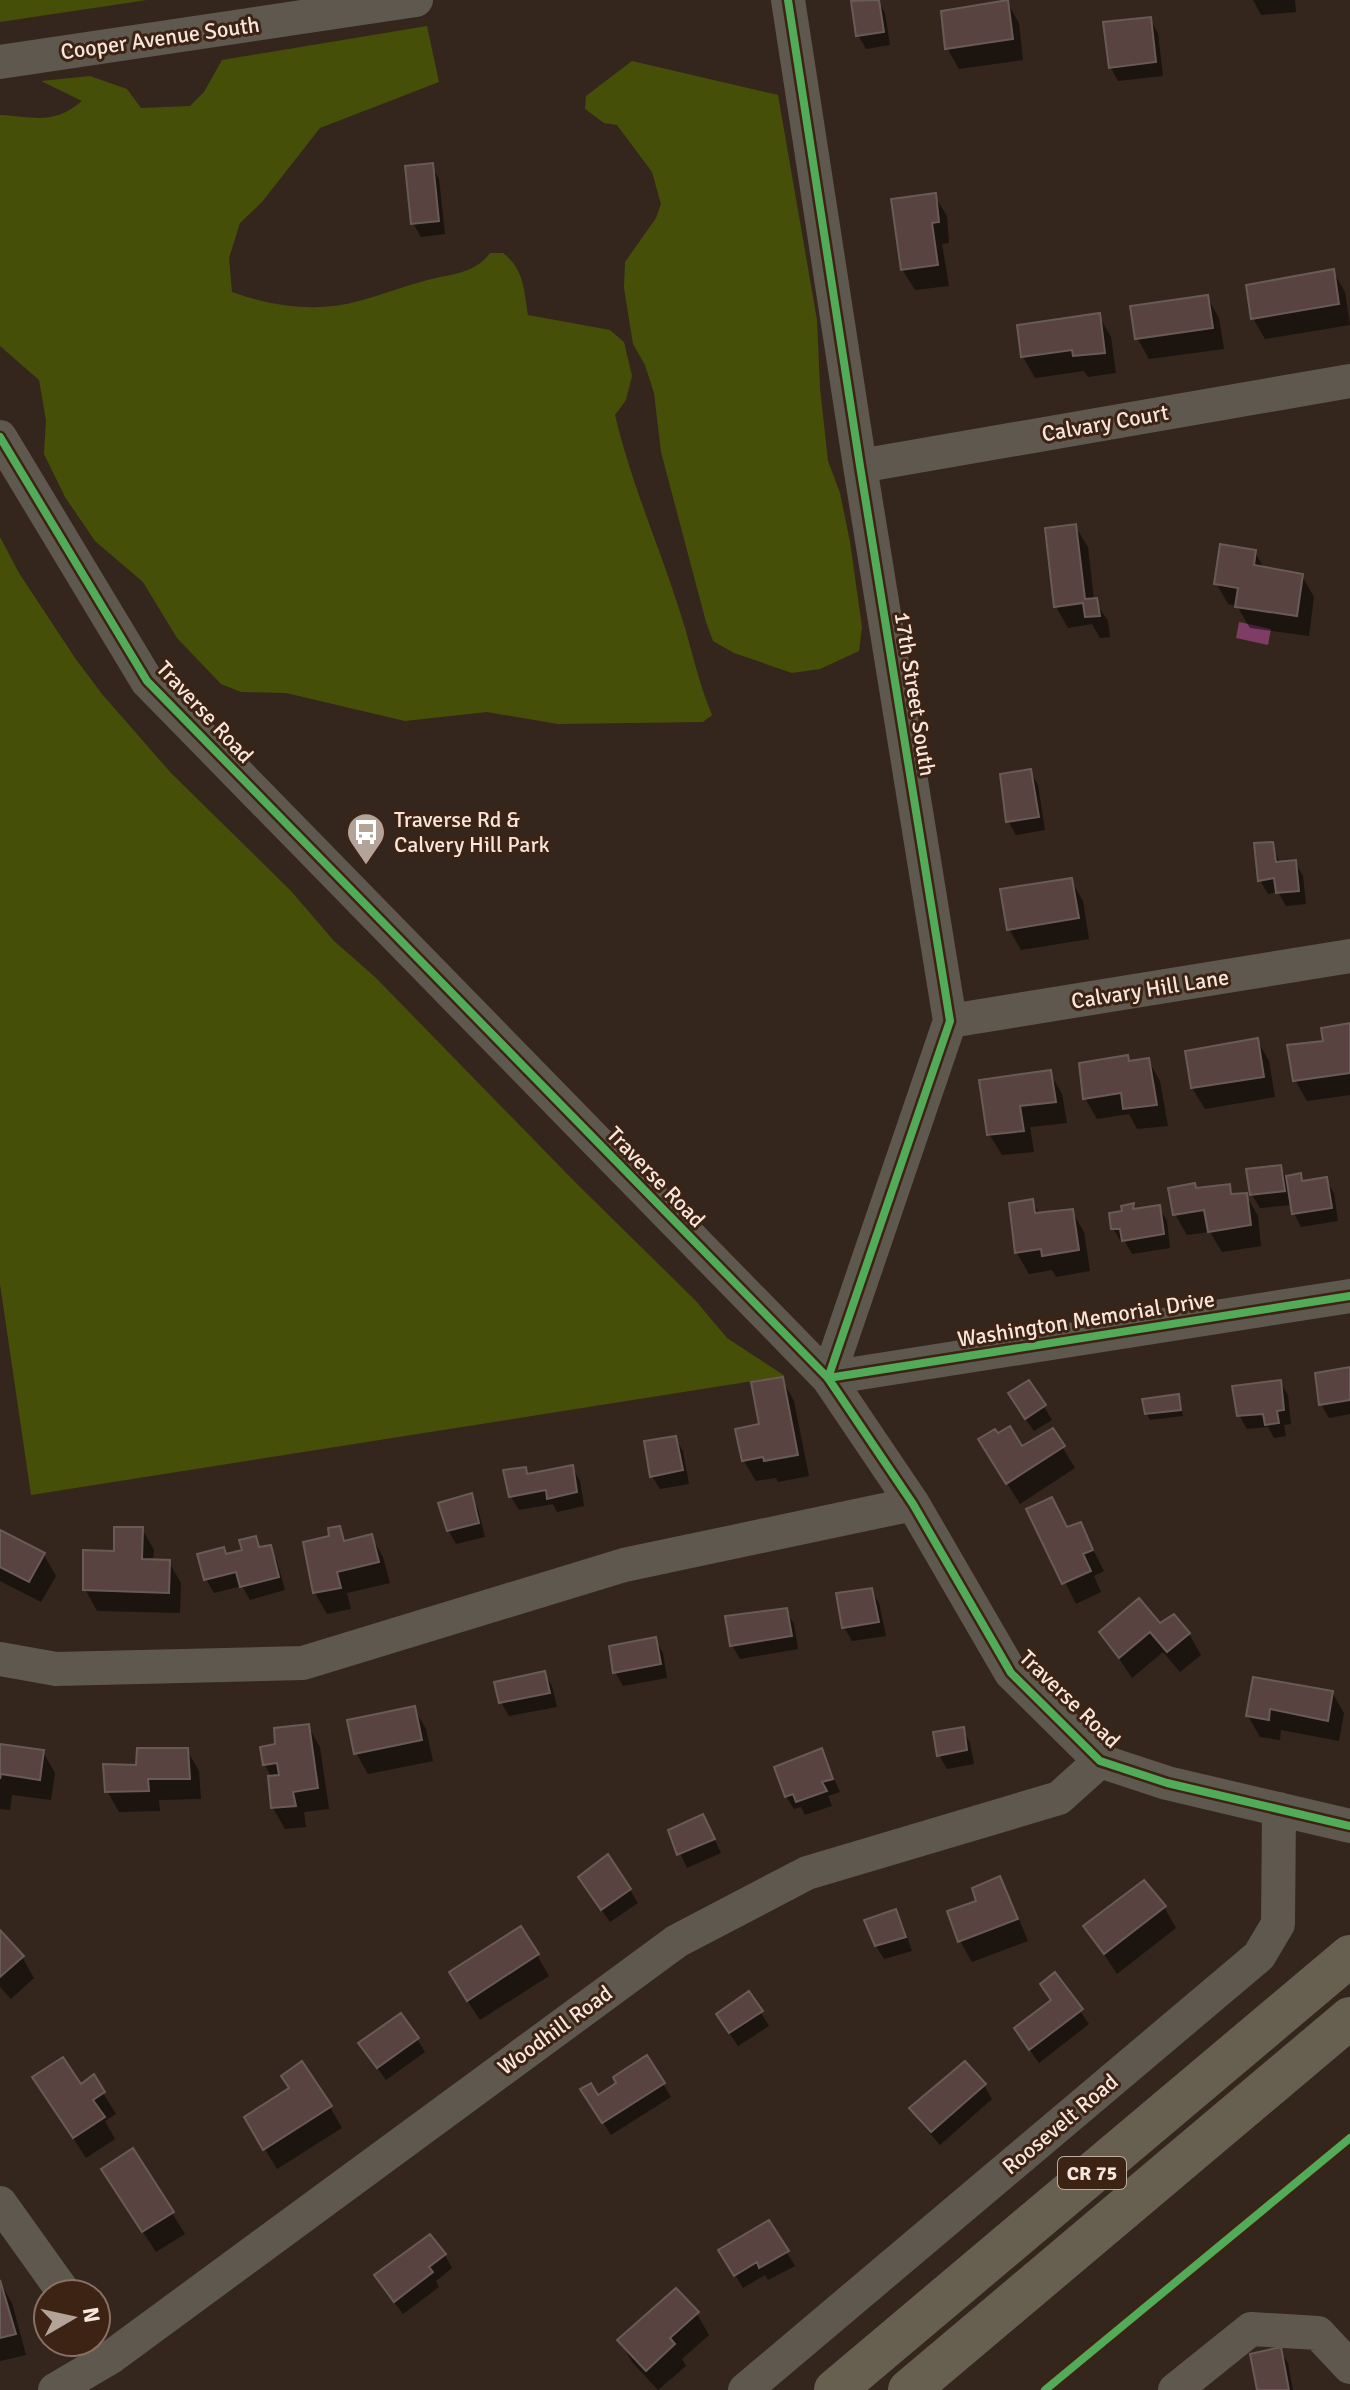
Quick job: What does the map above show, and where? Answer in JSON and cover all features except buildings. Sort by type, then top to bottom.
[{"type":"main road","name":"CR 75","points":[[835,2390],[1350,1956]]},
{"type":"main road","name":"CR 75","points":[[909,2390],[1350,2018]]},
{"type":"street","name":"Cooper Avenue South","points":[[0,62],[416,0]]},
{"type":"street","name":"17th Street South","points":[[788,0],[950,1021],[828,1378]]},
{"type":"street","name":"Calvary Court","points":[[860,466],[1350,381]]},
{"type":"street","name":"Traverse Road","points":[[0,437],[147,681],[828,1378],[913,1504],[1011,1673],[1100,1761],[1167,1783],[1350,1826]]},
{"type":"street","name":"Calvary Hill Lane","points":[[950,1021],[1350,956]]},
{"type":"street","name":"Washington Memorial Drive","points":[[828,1378],[1350,1296]]},
{"type":"street","points":[[0,1659],[56,1669],[303,1663],[624,1565],[913,1504]]},
{"type":"street","name":"Woodhill Road","points":[[112,2341],[677,1941],[807,1873],[1059,1798],[1100,1761]]},
{"type":"street","name":"Roosevelt Road","points":[[745,2390],[1259,1956],[1278,1924],[1279,1809]]},
{"type":"street","points":[[0,2203],[54,2278]]},
{"type":"street","points":[[1175,2390],[1251,2329],[1318,2333],[1350,2367]]},
{"type":"street","name":"Woodhill Road","points":[[55,2390],[91,2358]]},
{"type":"green space","points":[[0,0],[147,0],[0,22]]},
{"type":"green space","points":[[427,26],[439,82],[320,128],[262,202],[240,223],[229,258],[232,292],[294,306],[343,305],[460,273],[476,266],[490,253],[503,253],[519,273],[528,315],[610,330],[624,342],[632,376],[626,400],[615,415],[712,715],[703,722],[558,724],[487,712],[405,721],[286,693],[241,692],[221,684],[177,638],[143,582],[95,541],[65,497],[44,454],[46,420],[39,380],[0,346],[0,115],[53,117],[82,101],[41,81],[90,76],[127,89],[141,108],[190,106],[204,92],[222,60]]},
{"type":"green space","points":[[632,61],[778,95],[817,320],[828,461],[840,493],[862,627],[859,651],[820,669],[792,673],[734,653],[713,641],[706,622],[661,452],[654,393],[645,365],[633,344],[624,288],[625,262],[656,218],[661,204],[652,172],[617,125],[604,123],[585,109],[586,96]]},
{"type":"green space","points":[[0,537],[19,573],[75,658],[171,773],[291,891],[334,941],[375,977],[695,1300],[727,1338],[785,1376],[31,1495],[0,1284]]},
{"type":"shaded area","points":[[1239,622],[1271,629],[1268,645],[1236,638]]},
{"type":"cycle path","points":[[788,0],[950,1021],[828,1378],[1350,1296]]},
{"type":"cycle path","points":[[0,437],[147,681],[828,1378],[913,1504],[1011,1673],[1100,1761],[1167,1783],[1350,1826]]},
{"type":"cycle path","points":[[1045,2390],[1350,2138]]},
{"type":"place","name":"Traverse Rd & Calvery Hill Park","points":[[366,866]]}]
